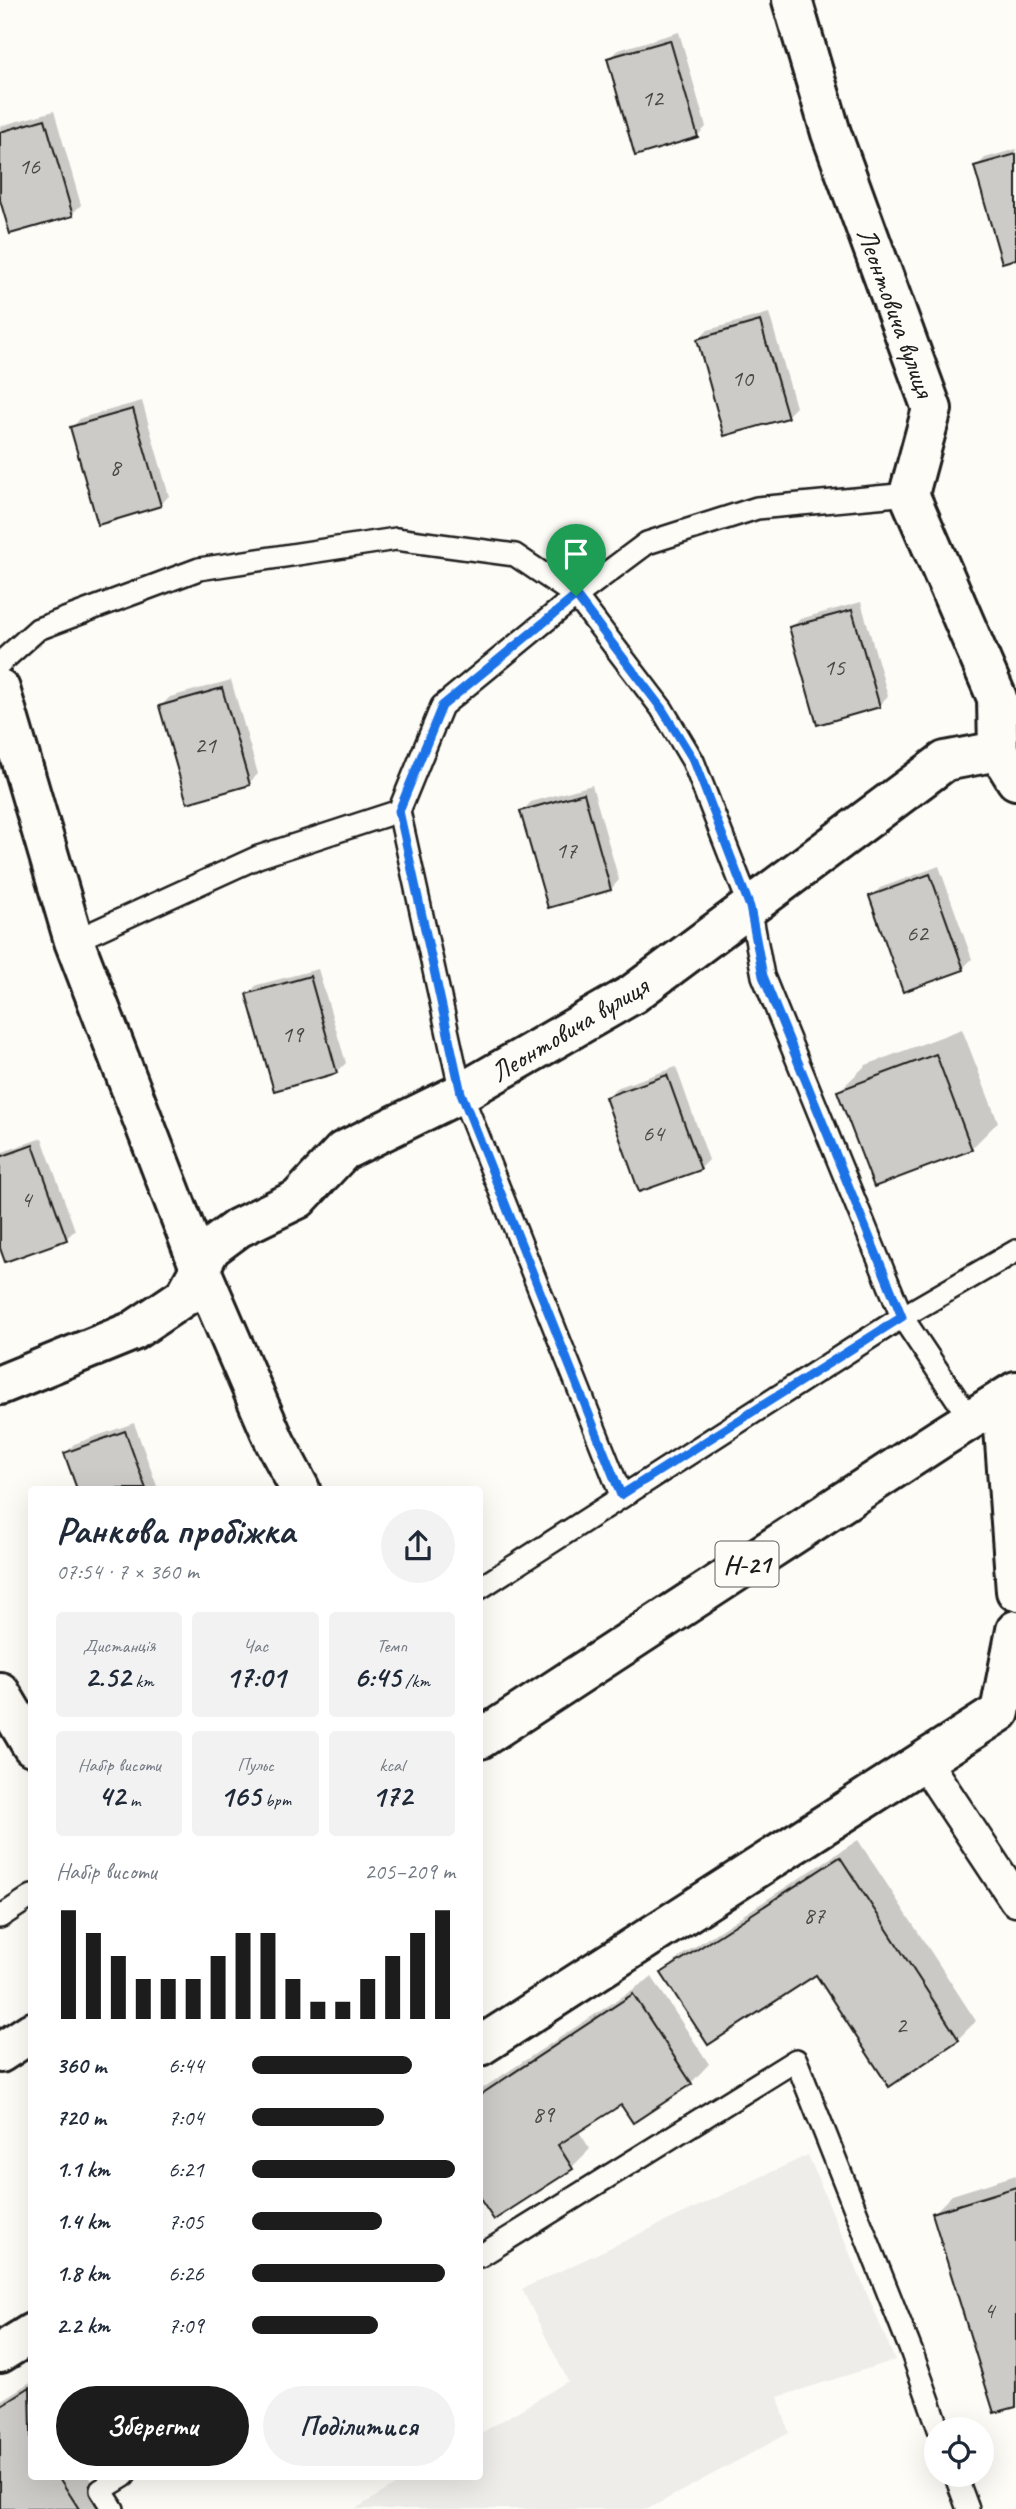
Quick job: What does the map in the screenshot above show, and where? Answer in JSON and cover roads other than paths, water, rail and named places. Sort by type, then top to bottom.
[{"type":"street","name":"Леонтовича вулиця","points":[[0,1385],[134,1331],[185,1296],[211,1248],[238,1228],[298,1199],[343,1151],[461,1093],[633,994],[945,761],[1007,766],[1006,693],[909,494],[932,409],[831,134],[792,0]]},
{"type":"street","points":[[0,688],[74,941],[200,1268],[275,1442],[298,1486]]},
{"type":"street","points":[[996,1404],[1016,1591]]},
{"type":"street","name":"Н-21","points":[[483,1737],[996,1404]]},
{"type":"street","points":[[483,2044],[1000,1712],[1016,1630]]},
{"type":"street","points":[[0,1692],[28,1739]]},
{"type":"street","points":[[924,1761],[1016,1900]]},
{"type":"street","points":[[0,2053],[28,2035]]},
{"type":"street","points":[[0,2353],[28,2336]]},
{"type":"lane","points":[[621,1495],[461,1093],[399,811],[442,706],[576,596],[647,542],[757,508],[909,494]]},
{"type":"lane","points":[[0,663],[38,629],[198,569],[396,539],[516,555],[576,596],[662,709],[694,761],[750,907],[763,976],[902,1317],[996,1404]]},
{"type":"lane","points":[[74,941],[258,857],[399,811]]},
{"type":"lane","points":[[483,1586],[902,1317],[1016,1251]]},
{"type":"lane","points":[[0,1917],[28,1899]]},
{"type":"lane","points":[[483,2254],[796,2060],[935,2417]]},
{"type":"lane","points":[[113,2509],[101,2490],[117,2480]]},
{"type":"lane","points":[[960,2487],[968,2509]]}]
